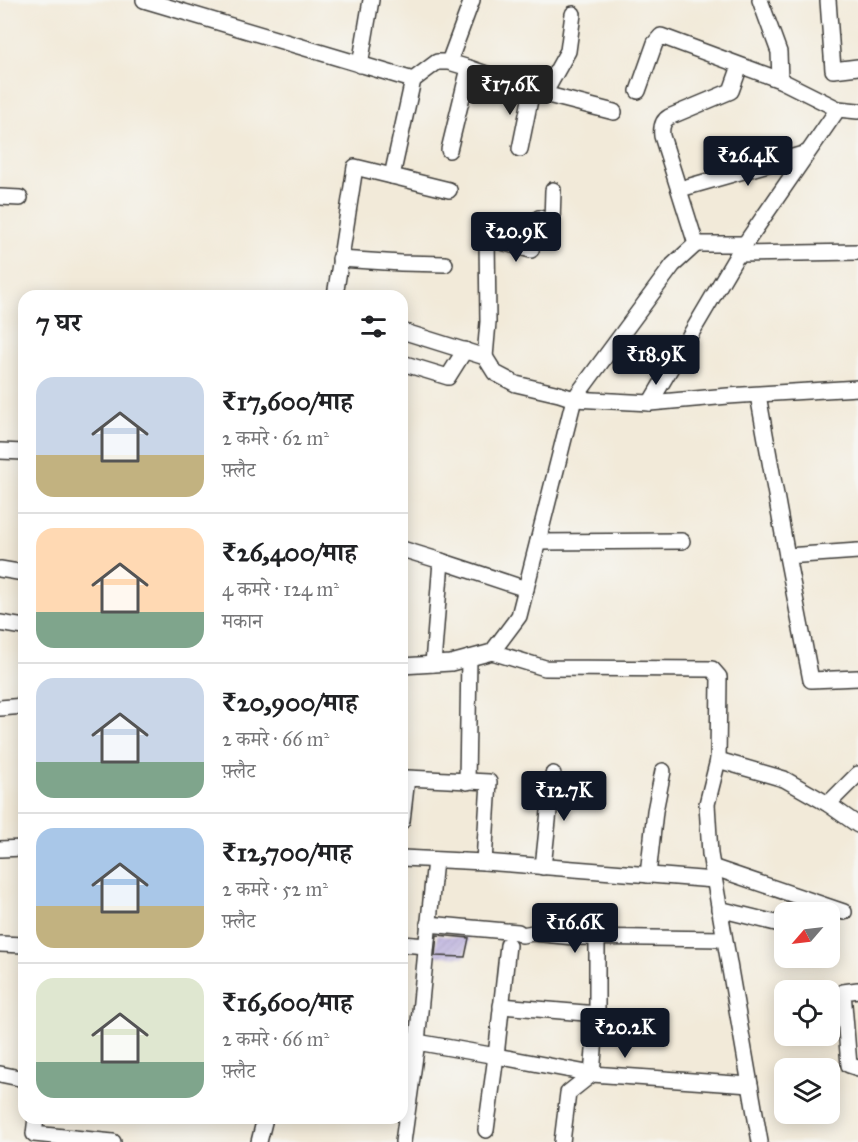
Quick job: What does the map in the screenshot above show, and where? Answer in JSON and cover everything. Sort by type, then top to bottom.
[{"type":"street","points":[[144,0],[413,80]]},
{"type":"street","points":[[360,65],[372,0]]},
{"type":"street","points":[[449,62],[472,0]]},
{"type":"street","points":[[760,0],[779,52],[780,80]]},
{"type":"street","points":[[828,0],[833,70],[858,67]]},
{"type":"street","points":[[520,148],[538,92],[568,51],[573,14]]},
{"type":"street","points":[[638,91],[655,43],[661,36],[780,80],[838,109],[858,111]]},
{"type":"street","points":[[392,176],[413,80],[437,62],[449,62],[538,92],[614,112]]},
{"type":"street","points":[[696,244],[661,129],[663,122],[669,117],[731,91],[740,66]]},
{"type":"street","points":[[449,150],[469,68]]},
{"type":"street","points":[[650,403],[742,249],[838,109]]},
{"type":"street","points":[[680,189],[807,153]]},
{"type":"street","points":[[335,290],[355,167],[449,190]]},
{"type":"street","points":[[553,190],[552,223],[539,218],[531,250],[487,238],[488,322],[485,357],[495,373],[516,384],[559,393],[574,399],[650,403],[858,388]]},
{"type":"street","points":[[0,197],[20,198]]},
{"type":"street","points":[[492,652],[519,616],[574,399],[673,265],[696,244],[742,249],[858,252]]},
{"type":"street","points":[[340,259],[445,264]]},
{"type":"street","points":[[408,333],[485,357]]},
{"type":"street","points":[[408,365],[448,377],[465,350]]},
{"type":"street","points":[[758,395],[811,680],[858,678]]},
{"type":"street","points":[[0,451],[18,452]]},
{"type":"street","points":[[538,542],[682,541]]},
{"type":"street","points":[[408,551],[526,589]]},
{"type":"street","points":[[787,556],[858,551]]},
{"type":"street","points":[[433,664],[441,561]]},
{"type":"street","points":[[0,569],[18,572]]},
{"type":"street","points":[[0,623],[18,626]]},
{"type":"street","points":[[408,666],[451,663],[492,652],[545,668],[712,669],[719,677],[718,760],[707,804],[710,854],[760,1142]]},
{"type":"street","points":[[467,782],[469,658]]},
{"type":"street","points":[[0,708],[18,706]]},
{"type":"street","points":[[718,760],[784,779],[828,804],[858,825]]},
{"type":"street","points":[[648,875],[655,811],[663,771]]},
{"type":"street","points":[[543,867],[553,774]]},
{"type":"street","points":[[828,804],[858,774]]},
{"type":"street","points":[[408,778],[489,782],[484,862]]},
{"type":"street","points":[[0,849],[18,848]]},
{"type":"street","points":[[408,858],[648,875],[713,874],[844,912]]},
{"type":"street","points":[[408,1057],[426,946],[435,860]]},
{"type":"street","points":[[719,909],[774,923]]},
{"type":"street","points":[[428,924],[518,932],[522,935],[533,933],[574,938],[724,939]]},
{"type":"street","points":[[562,1142],[568,1093],[591,1074],[597,1014],[597,937]]},
{"type":"street","points":[[0,944],[18,945]]},
{"type":"street","points":[[408,944],[426,946]]},
{"type":"street","points":[[486,1130],[508,945]]},
{"type":"street","points":[[858,990],[843,992],[849,1065],[858,1068]]},
{"type":"street","points":[[501,1006],[597,1014]]},
{"type":"street","points":[[409,1040],[591,1074],[750,1085]]},
{"type":"street","points":[[0,1074],[18,1078]]},
{"type":"street","points":[[259,1142],[264,1124]]},
{"type":"street","points":[[403,1142],[404,1124]]},
{"type":"street","points":[[33,1138],[113,1142]]},
{"type":"building","points":[[437,935],[469,938],[465,957],[435,956]]}]
